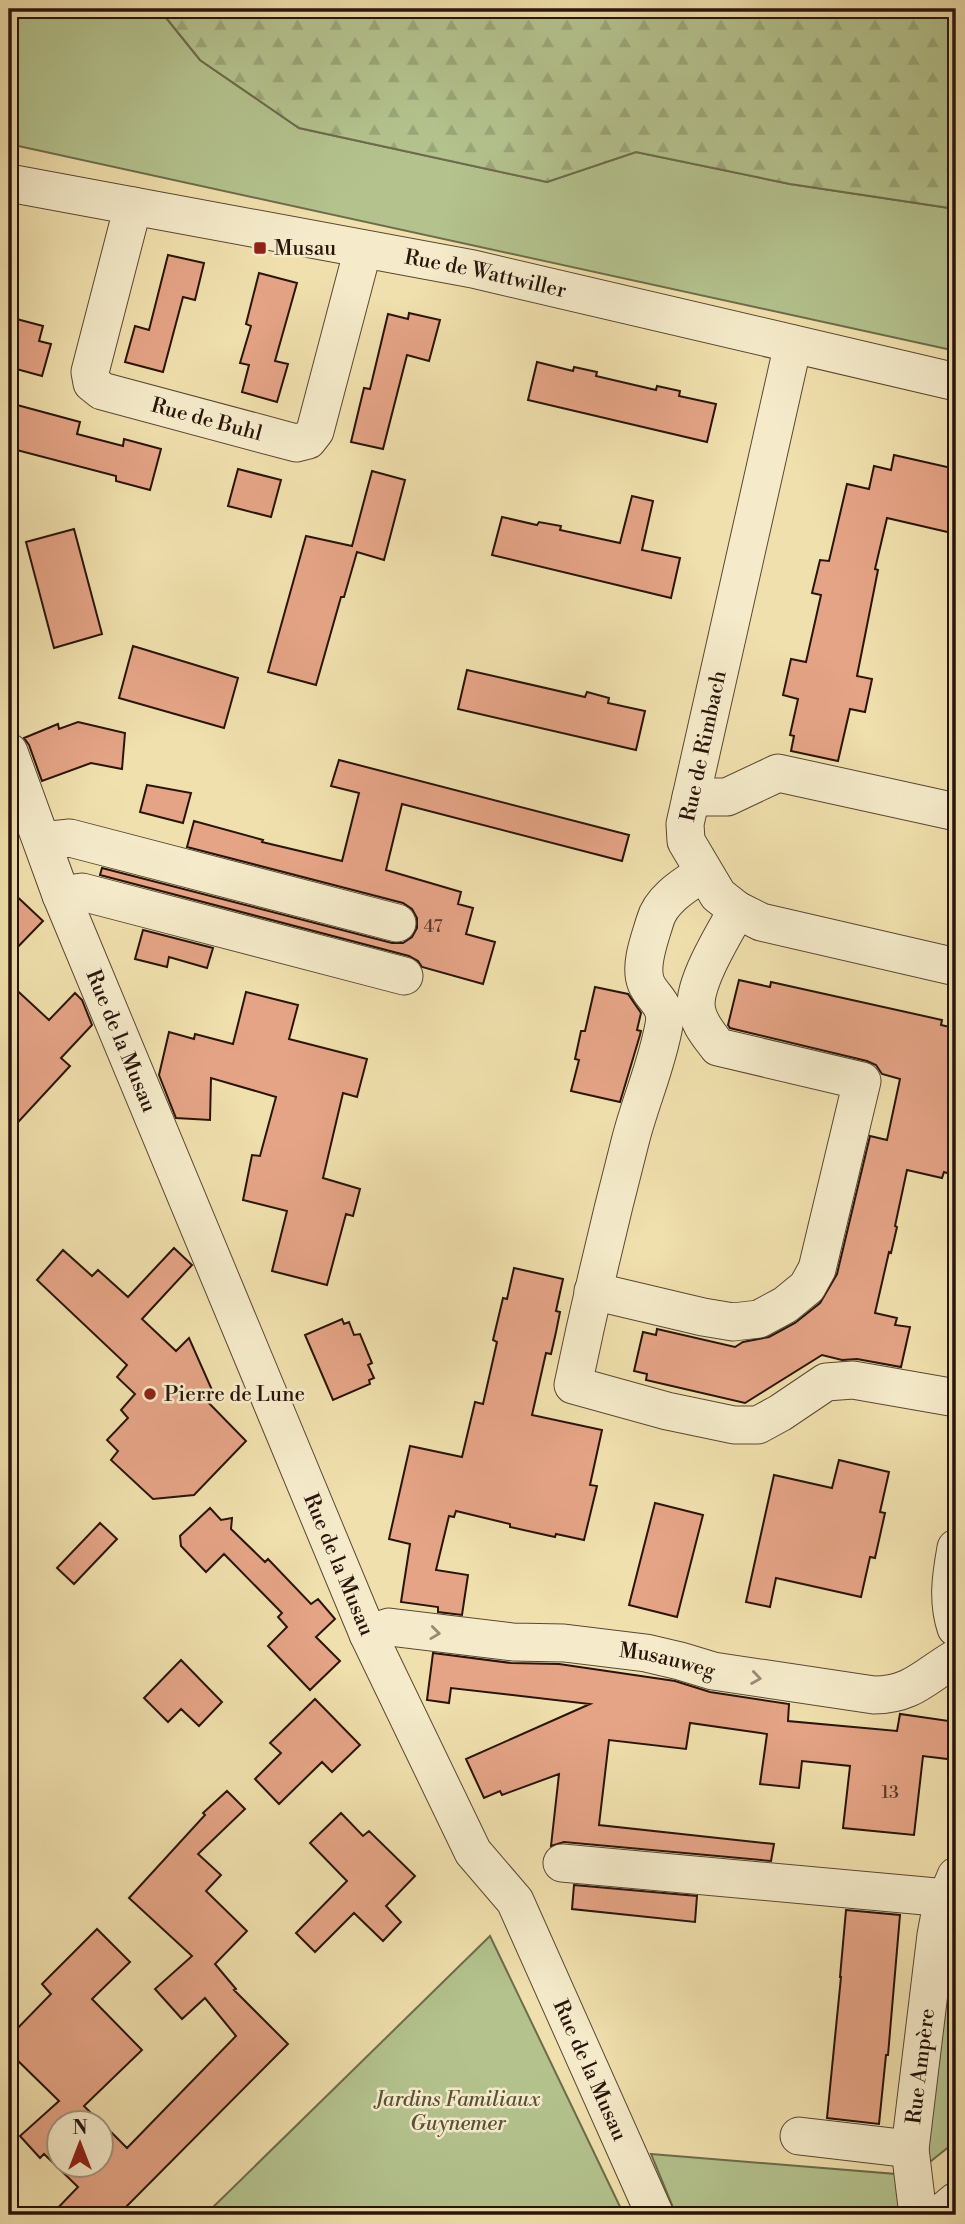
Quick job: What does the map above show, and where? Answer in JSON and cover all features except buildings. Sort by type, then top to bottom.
[{"type":"street","name":"Rue de Wattwiller","points":[[9,183],[473,269],[956,382]]},
{"type":"street","name":"Rue de Buhl","points":[[133,206],[90,372],[92,383],[102,391],[296,443],[308,440],[315,431],[363,249]]},
{"type":"street","name":"Rue de Rimbach","points":[[793,344],[685,824],[686,841],[718,895],[737,910],[761,922],[956,967]]},
{"type":"street","name":"Rue de la Musau","points":[[9,752],[61,895],[368,1634],[473,1852],[515,1901],[655,2215]]},
{"type":"street","points":[[691,797],[727,797],[778,772],[956,812]]},
{"type":"street","points":[[42,841],[70,838],[397,923]]},
{"type":"street","points":[[703,873],[672,895],[656,917],[643,970],[647,985],[660,1002],[665,1020],[658,1056],[631,1138],[573,1385],[667,1412],[734,1425],[758,1424],[780,1413],[826,1382],[838,1380],[853,1380],[956,1398]]},
{"type":"street","points":[[61,895],[82,891],[404,976]]},
{"type":"street","points":[[593,1292],[733,1322],[759,1319],[785,1305],[807,1287],[817,1269],[862,1080],[718,1047],[703,1028],[696,1004],[701,981],[737,910]]},
{"type":"street","points":[[956,1549],[950,1584],[950,1601],[956,1628]]},
{"type":"street","name":"Musauweg","points":[[368,1634],[389,1627],[513,1642],[564,1643],[646,1653],[713,1671],[874,1695],[890,1695],[911,1688],[956,1658]]},
{"type":"street","points":[[562,1863],[951,1887]]},
{"type":"street","name":"Rue Ampère","points":[[918,2215],[910,2149],[936,1935],[940,1914],[951,1887]]},
{"type":"street","points":[[799,2136],[910,2149]]},
{"type":"street","points":[[939,2215],[956,2201]]},
{"type":"green space","points":[[9,9],[159,9],[200,60],[299,128],[547,182],[636,152],[790,184],[956,209],[956,351],[9,144]]},
{"type":"green space","points":[[159,9],[956,9],[956,209],[790,184],[636,152],[547,182],[299,128],[200,60]]},
{"type":"green space","points":[[956,1897],[956,2141],[920,2170]]},
{"type":"green space","name":"Jardins Familiaux Guynemer","points":[[490,1936],[624,2215],[207,2213]]},
{"type":"green space","points":[[651,2154],[908,2175],[902,2215],[676,2215]]},
{"type":"place","name":"Musau","points":[[260,248]]},
{"type":"place","name":"Pierre de Lune","points":[[150,1394]]}]
